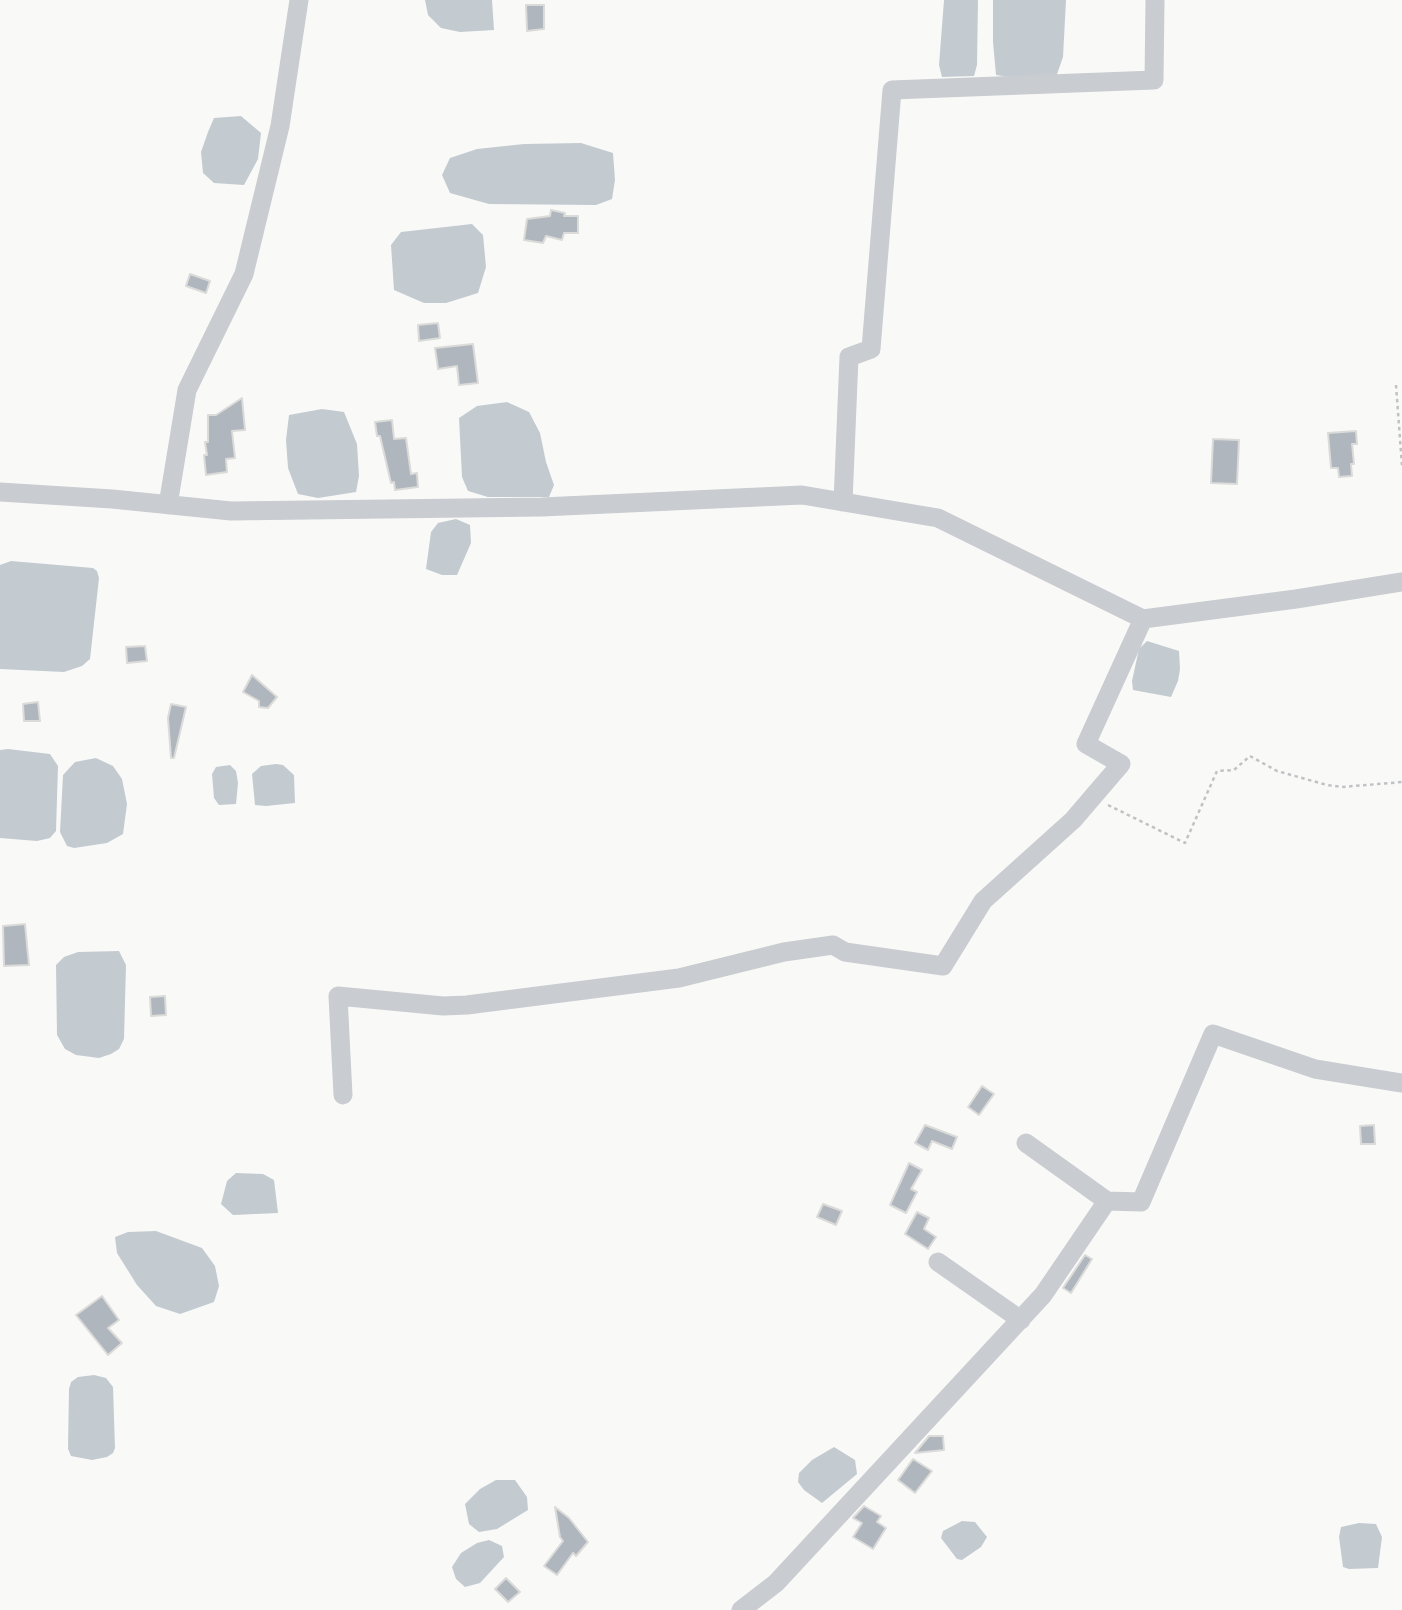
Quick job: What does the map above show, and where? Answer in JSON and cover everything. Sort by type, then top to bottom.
[{"type":"street","points":[[168,505],[187,390],[244,274],[280,126],[299,0]]},
{"type":"street","points":[[844,502],[849,356],[871,349],[892,90],[1154,80],[1155,0]]},
{"type":"street","points":[[0,492],[231,511],[542,507],[802,495],[938,519],[1143,619],[1402,582]]},
{"type":"street","points":[[343,1095],[338,996],[443,1006],[467,1005],[679,978],[784,952],[834,945],[845,952],[943,966],[983,901],[1073,820],[1121,764],[1086,744],[1143,619]]},
{"type":"street","points":[[1026,1143],[1107,1201],[1141,1202],[1213,1034],[1315,1069],[1402,1083]]},
{"type":"street","points":[[741,1610],[776,1583],[1021,1320],[1043,1295],[1107,1201]]},
{"type":"street","points":[[938,1262],[1021,1320]]},
{"type":"path","points":[[1396,385],[1402,466]]},
{"type":"path","points":[[1092,798],[1185,843],[1217,771],[1234,770],[1250,757],[1277,771],[1327,785],[1342,787],[1402,782]]},
{"type":"shaded area","points":[[425,0],[492,0],[494,30],[460,32],[441,28],[428,15]]},
{"type":"shaded area","points":[[944,0],[978,0],[977,65],[974,76],[942,77],[939,65]]},
{"type":"shaded area","points":[[993,0],[1066,0],[1063,57],[1056,77],[996,75]]},
{"type":"shaded area","points":[[241,116],[261,133],[258,159],[244,185],[214,183],[203,173],[201,152],[208,132],[214,118]]},
{"type":"shaded area","points":[[581,143],[613,153],[615,180],[612,199],[596,205],[489,204],[450,193],[442,175],[450,158],[477,149],[524,144]]},
{"type":"shaded area","points":[[472,224],[483,235],[486,267],[478,293],[446,303],[424,303],[394,290],[391,245],[401,232]]},
{"type":"shaded area","points":[[507,402],[529,412],[540,433],[554,485],[549,497],[488,497],[468,491],[462,477],[459,418],[477,406]]},
{"type":"shaded area","points":[[322,409],[344,412],[357,444],[359,476],[356,492],[318,498],[298,494],[288,468],[286,440],[289,415]]},
{"type":"shaded area","points":[[456,519],[470,525],[471,543],[457,575],[442,575],[426,569],[431,532],[438,523]]},
{"type":"shaded area","points":[[11,561],[93,568],[97,571],[99,578],[90,659],[82,666],[64,672],[0,669],[0,565]]},
{"type":"shaded area","points":[[1147,641],[1179,651],[1178,681],[1171,697],[1133,690],[1132,681],[1139,649]]},
{"type":"shaded area","points":[[0,750],[50,754],[58,766],[56,831],[50,838],[37,841],[0,838]]},
{"type":"shaded area","points":[[96,758],[113,766],[122,779],[127,804],[123,834],[107,843],[74,848],[67,846],[60,832],[63,775],[75,762]]},
{"type":"shaded area","points":[[230,765],[236,771],[238,783],[236,804],[219,805],[214,798],[212,774],[216,767]]},
{"type":"shaded area","points":[[283,765],[294,775],[295,803],[255,805],[252,774],[261,766]]},
{"type":"shaded area","points":[[119,951],[126,965],[124,1039],[119,1049],[99,1058],[76,1055],[65,1049],[57,1035],[56,965],[64,957],[78,952]]},
{"type":"shaded area","points":[[236,1173],[263,1174],[274,1180],[278,1213],[233,1215],[221,1204],[227,1181]]},
{"type":"shaded area","points":[[156,1231],[202,1248],[215,1266],[219,1286],[214,1302],[180,1314],[156,1306],[137,1285],[117,1253],[115,1237],[128,1232]]},
{"type":"shaded area","points":[[94,1375],[106,1378],[113,1387],[115,1448],[107,1457],[92,1460],[71,1456],[68,1449],[69,1389],[71,1382],[78,1377]]},
{"type":"shaded area","points":[[834,1447],[855,1460],[857,1474],[822,1503],[804,1490],[798,1482],[799,1473],[812,1460]]},
{"type":"shaded area","points":[[496,1480],[515,1480],[527,1497],[528,1510],[497,1529],[479,1532],[469,1524],[465,1504],[480,1489]]},
{"type":"shaded area","points":[[962,1521],[975,1522],[987,1537],[981,1547],[962,1560],[957,1559],[941,1538],[943,1531]]},
{"type":"shaded area","points":[[1359,1523],[1376,1524],[1382,1537],[1378,1568],[1343,1567],[1339,1537],[1341,1527]]},
{"type":"shaded area","points":[[489,1540],[502,1546],[504,1557],[480,1583],[465,1587],[456,1579],[452,1567],[461,1553],[477,1543]]},
{"type":"building","points":[[526,5],[544,5],[544,29],[527,31]]},
{"type":"building","points":[[551,210],[565,213],[564,216],[578,216],[578,233],[564,233],[562,240],[546,236],[543,243],[524,240],[527,219],[550,216]]},
{"type":"building","points":[[190,274],[210,281],[206,293],[186,286]]},
{"type":"building","points":[[438,323],[440,338],[419,341],[418,325]]},
{"type":"building","points":[[473,344],[478,383],[459,385],[457,366],[438,369],[435,348]]},
{"type":"building","points":[[242,398],[245,430],[232,431],[235,458],[226,459],[227,472],[206,475],[204,455],[207,455],[205,442],[208,442],[208,415],[216,415]]},
{"type":"building","points":[[392,420],[394,439],[406,438],[411,474],[417,473],[418,487],[395,490],[394,482],[391,483],[375,422]]},
{"type":"building","points":[[1356,431],[1357,444],[1352,444],[1352,476],[1339,477],[1338,468],[1331,468],[1328,433]]},
{"type":"building","points":[[1213,439],[1239,440],[1237,484],[1211,483]]},
{"type":"building","points":[[145,646],[147,661],[127,663],[126,647]]},
{"type":"building","points":[[252,675],[277,697],[268,708],[259,707],[259,701],[243,692]]},
{"type":"building","points":[[38,702],[40,721],[24,721],[23,704]]},
{"type":"building","points":[[171,704],[186,707],[174,758],[171,758],[168,718]]},
{"type":"building","points":[[25,924],[29,965],[4,966],[3,926]]},
{"type":"building","points":[[165,996],[166,1015],[151,1016],[150,997]]},
{"type":"building","points":[[982,1086],[994,1094],[979,1115],[968,1107]]},
{"type":"building","points":[[925,1125],[957,1137],[952,1149],[932,1141],[928,1150],[915,1143]]},
{"type":"building","points":[[1374,1125],[1375,1144],[1361,1144],[1360,1126]]},
{"type":"building","points":[[909,1163],[922,1170],[911,1189],[917,1192],[906,1213],[890,1205]]},
{"type":"building","points":[[823,1204],[842,1211],[836,1225],[817,1217]]},
{"type":"building","points":[[917,1212],[929,1218],[924,1229],[936,1237],[928,1249],[905,1234]]},
{"type":"building","points":[[1085,1255],[1092,1259],[1071,1293],[1063,1288]]},
{"type":"building","points":[[102,1296],[119,1320],[108,1328],[122,1343],[108,1355],[76,1315]]},
{"type":"building","points":[[929,1436],[943,1436],[944,1450],[915,1453]]},
{"type":"building","points":[[913,1459],[932,1471],[915,1493],[898,1480]]},
{"type":"building","points":[[864,1506],[881,1516],[877,1522],[886,1528],[873,1549],[853,1537],[862,1523],[853,1518]]},
{"type":"building","points":[[555,1507],[569,1518],[588,1542],[576,1556],[573,1553],[557,1575],[544,1566],[563,1541]]},
{"type":"building","points":[[506,1578],[520,1592],[508,1602],[495,1589]]}]
